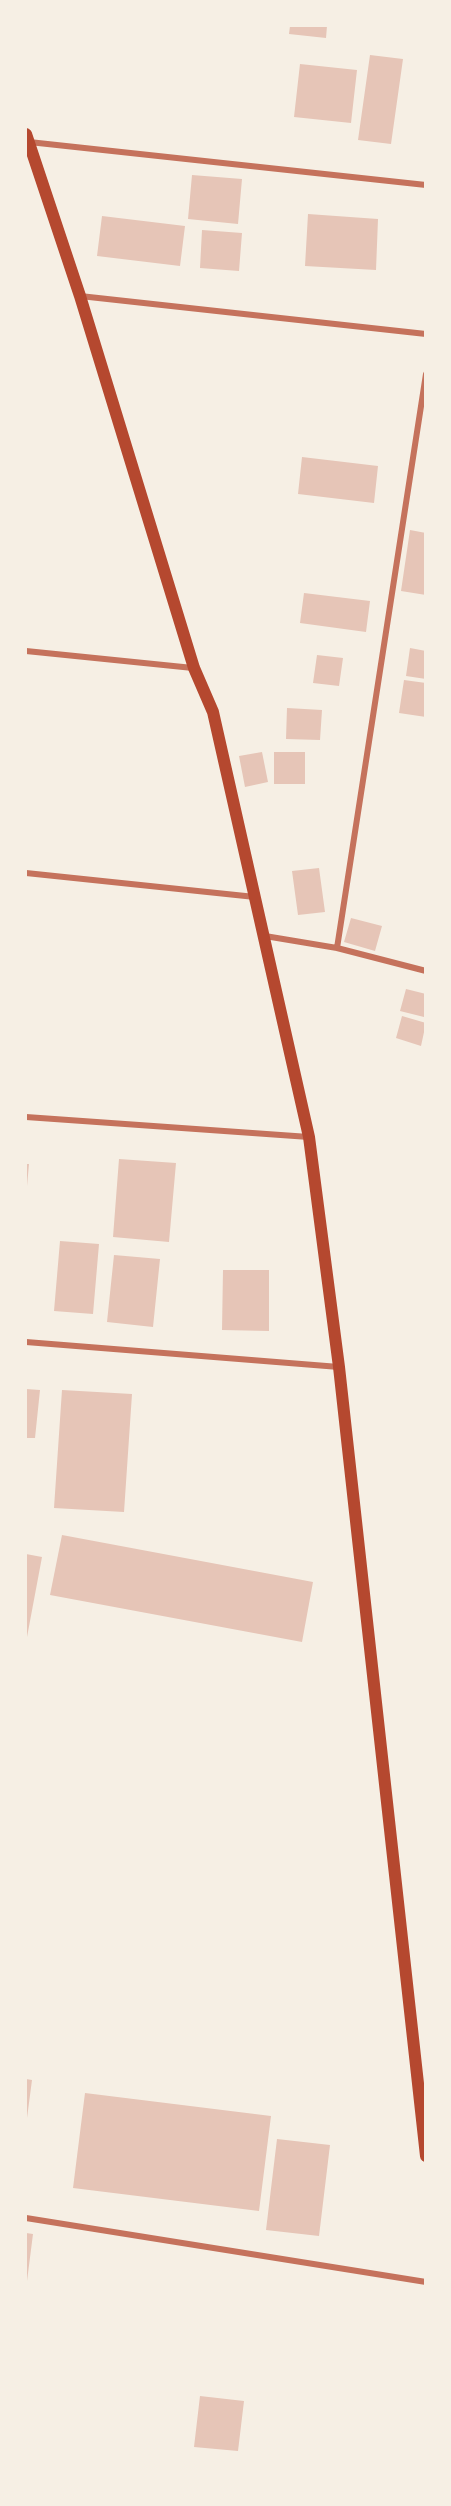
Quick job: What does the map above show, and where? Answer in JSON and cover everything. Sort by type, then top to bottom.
[{"type":"main road","points":[[26,140],[80,296],[194,668],[213,712],[309,1137],[339,1367],[426,2156]]},
{"type":"street","points":[[26,140],[426,185]]},
{"type":"street","points":[[80,296],[426,334]]},
{"type":"street","points":[[337,948],[426,374]]},
{"type":"street","points":[[26,651],[194,668]]},
{"type":"street","points":[[26,873],[256,897]]},
{"type":"street","points":[[265,936],[337,948],[426,971]]},
{"type":"street","points":[[26,1117],[309,1137]]},
{"type":"street","points":[[26,1342],[339,1367]]},
{"type":"street","points":[[26,2218],[426,2282]]},
{"type":"building","points":[[290,26],[327,26],[326,38],[289,34]]},
{"type":"building","points":[[370,55],[403,59],[391,144],[358,140]]},
{"type":"building","points":[[300,64],[357,70],[351,123],[294,117]]},
{"type":"building","points":[[192,175],[242,179],[238,224],[188,219]]},
{"type":"building","points":[[308,214],[378,219],[376,270],[305,266]]},
{"type":"building","points":[[102,216],[185,226],[180,266],[97,256]]},
{"type":"building","points":[[202,230],[242,233],[239,271],[200,268]]},
{"type":"building","points":[[302,457],[378,466],[374,503],[298,494]]},
{"type":"building","points":[[410,530],[426,533],[426,595],[401,591]]},
{"type":"building","points":[[304,593],[370,601],[366,632],[300,623]]},
{"type":"building","points":[[410,648],[426,651],[426,679],[406,676]]},
{"type":"building","points":[[317,655],[343,658],[339,686],[313,683]]},
{"type":"building","points":[[404,680],[426,683],[426,717],[399,713]]},
{"type":"building","points":[[287,708],[322,710],[320,740],[286,739]]},
{"type":"building","points":[[262,752],[268,782],[245,787],[239,756]]},
{"type":"building","points":[[274,752],[305,752],[305,784],[274,784]]},
{"type":"building","points":[[319,868],[325,912],[298,915],[292,871]]},
{"type":"building","points":[[351,918],[382,926],[375,951],[344,942]]},
{"type":"building","points":[[406,989],[426,994],[424,1017],[400,1011]]},
{"type":"building","points":[[402,1016],[426,1023],[421,1046],[396,1038]]},
{"type":"building","points":[[119,1159],[176,1163],[169,1242],[113,1237]]},
{"type":"building","points":[[26,1164],[29,1164],[27,1186],[26,1186]]},
{"type":"building","points":[[60,1241],[99,1244],[93,1314],[54,1311]]},
{"type":"building","points":[[114,1255],[160,1259],[153,1327],[107,1322]]},
{"type":"building","points":[[223,1270],[269,1270],[269,1331],[222,1330]]},
{"type":"building","points":[[26,1389],[40,1390],[35,1438],[26,1438]]},
{"type":"building","points":[[62,1390],[132,1394],[124,1512],[54,1508]]},
{"type":"building","points":[[62,1535],[313,1582],[302,1642],[50,1595]]},
{"type":"building","points":[[26,1554],[42,1557],[27,1637],[26,1637]]},
{"type":"building","points":[[26,2079],[32,2080],[27,2118],[26,2118]]},
{"type":"building","points":[[85,2093],[271,2116],[259,2211],[73,2188]]},
{"type":"building","points":[[277,2139],[330,2145],[319,2236],[266,2230]]},
{"type":"building","points":[[26,2233],[33,2234],[27,2281],[26,2281]]},
{"type":"building","points":[[200,2396],[244,2401],[238,2451],[194,2447]]}]
